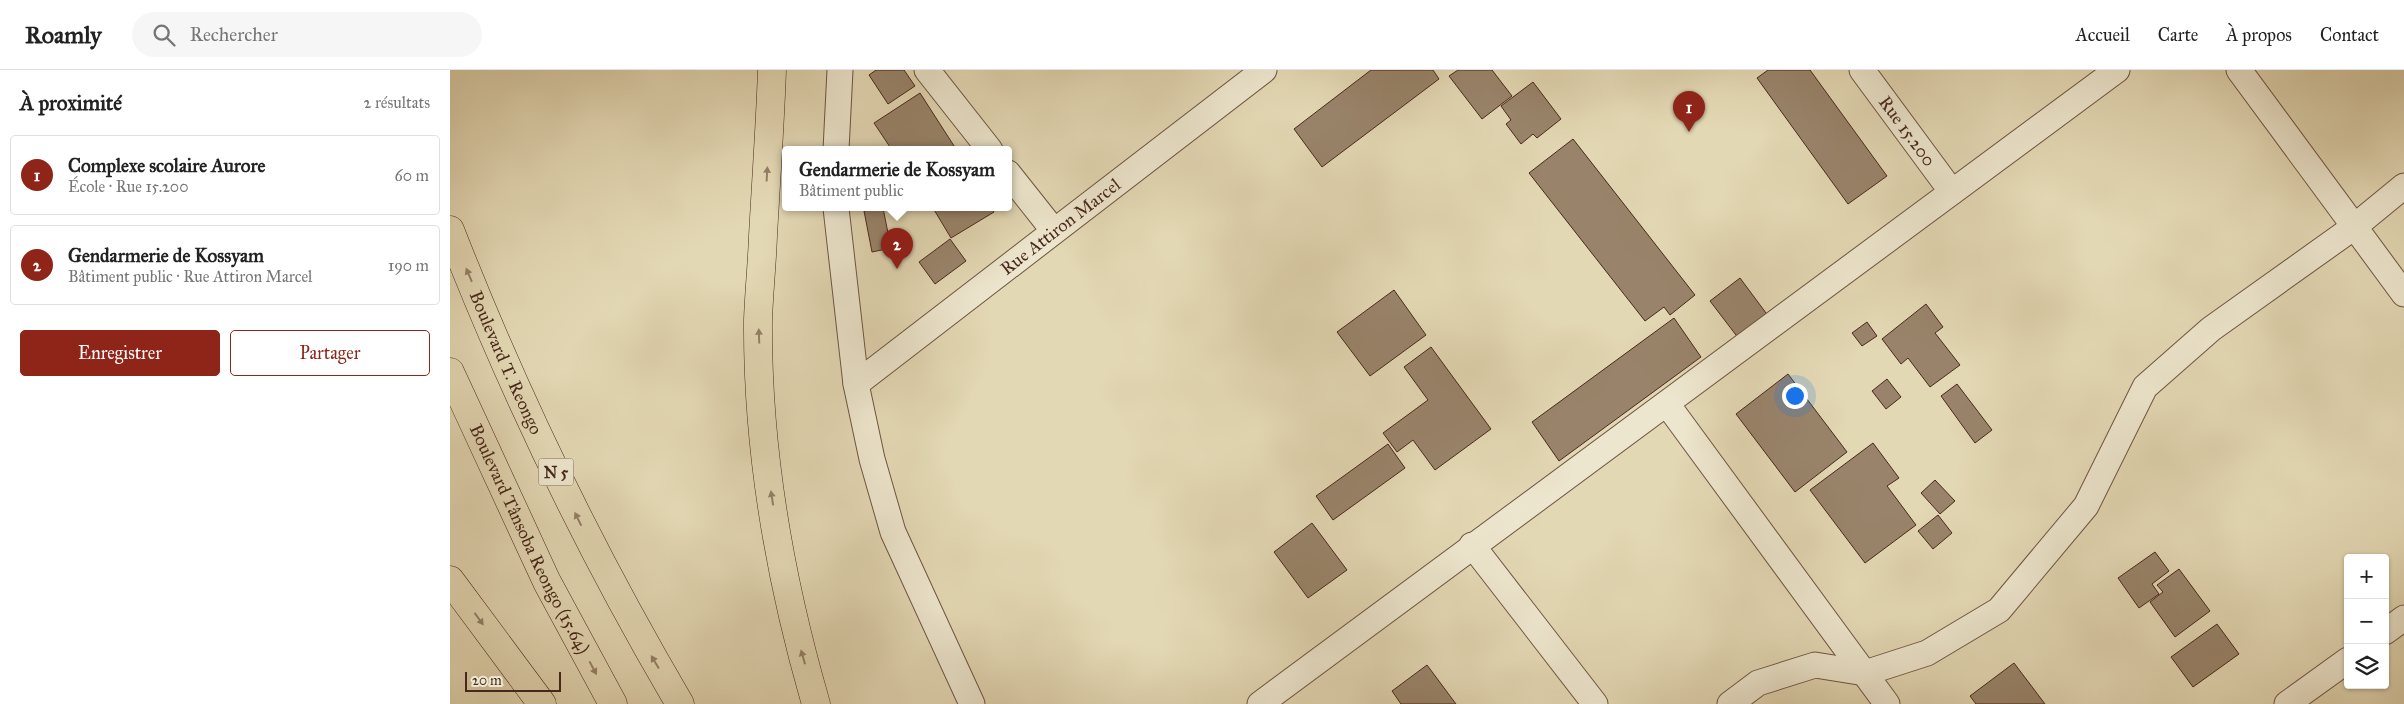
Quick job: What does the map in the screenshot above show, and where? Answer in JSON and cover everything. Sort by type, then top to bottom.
[{"type":"highway","points":[[772,70],[758,319],[761,399],[770,485],[784,572],[800,647],[816,704]]},
{"type":"highway","name":"Boulevard T. Reongo","points":[[450,230],[509,372],[579,521],[636,630],[680,704]]},
{"type":"highway","name":"Boulevard Tânsoba Reongo (15.64)","points":[[450,372],[547,582],[613,704]]},
{"type":"highway","points":[[450,580],[542,704]]},
{"type":"street","points":[[836,146],[840,70]]},
{"type":"street","points":[[927,70],[987,146]]},
{"type":"street","name":"Rue 15.200","points":[[1862,70],[1952,192]]},
{"type":"street","points":[[1260,704],[1472,545],[1667,404],[2117,70]]},
{"type":"street","points":[[2239,70],[2404,294]]},
{"type":"street","name":"Rue Attiron Marcel","points":[[856,384],[1255,73]]},
{"type":"street","points":[[1012,178],[1054,231]]},
{"type":"street","points":[[1730,704],[1758,683],[1814,665],[1865,673],[1927,653],[1999,610],[2086,506],[2145,387],[2211,329],[2354,227],[2404,186]]},
{"type":"street","points":[[836,211],[856,384],[872,459],[893,532],[972,704]]},
{"type":"street","points":[[1667,404],[1888,704]]},
{"type":"street","points":[[1472,545],[1595,704]]},
{"type":"street","points":[[2389,629],[2404,618]]},
{"type":"street","points":[[2287,704],[2344,663]]},
{"type":"building","points":[[876,70],[904,70],[915,86],[888,104],[869,75]]},
{"type":"building","points":[[1371,70],[1433,70],[1439,79],[1322,167],[1294,129]]},
{"type":"building","points":[[1458,70],[1492,70],[1512,96],[1482,119],[1449,76]]},
{"type":"building","points":[[1768,70],[1810,70],[1887,176],[1848,204],[1757,78]]},
{"type":"building","points":[[1533,82],[1561,119],[1537,138],[1533,134],[1521,144],[1506,124],[1511,120],[1501,106]]},
{"type":"building","points":[[920,93],[954,146],[889,146],[874,123]]},
{"type":"building","points":[[1573,139],[1695,295],[1670,315],[1664,307],[1645,321],[1529,173]]},
{"type":"building","points":[[864,211],[884,211],[891,248],[872,252]]},
{"type":"building","points":[[935,211],[994,212],[951,238]]},
{"type":"building","points":[[950,239],[966,261],[935,284],[919,262]]},
{"type":"building","points":[[1740,278],[1769,317],[1739,339],[1710,301]]},
{"type":"building","points":[[1394,290],[1426,335],[1370,376],[1337,332]]},
{"type":"building","points":[[1926,304],[1943,327],[1935,333],[1960,365],[1930,387],[1908,358],[1901,364],[1882,339]]},
{"type":"building","points":[[1674,318],[1701,357],[1559,461],[1532,422]]},
{"type":"building","points":[[1867,322],[1877,336],[1862,346],[1852,333]]},
{"type":"building","points":[[1431,347],[1491,429],[1435,470],[1413,440],[1397,452],[1383,433],[1428,400],[1404,367]]},
{"type":"building","points":[[1788,374],[1847,452],[1795,492],[1736,414]]},
{"type":"building","points":[[1887,379],[1901,397],[1886,409],[1872,391]]},
{"type":"building","points":[[1957,384],[1992,430],[1975,443],[1941,396]]},
{"type":"building","points":[[1873,443],[1899,478],[1887,486],[1916,525],[1865,563],[1810,490]]},
{"type":"building","points":[[1388,444],[1405,468],[1333,520],[1316,496]]},
{"type":"building","points":[[1935,480],[1955,501],[1940,514],[1921,493]]},
{"type":"building","points":[[1938,515],[1952,533],[1933,549],[1918,531]]},
{"type":"building","points":[[1312,523],[1347,570],[1308,598],[1274,552]]},
{"type":"building","points":[[2155,552],[2169,571],[2152,584],[2159,594],[2139,608],[2118,578]]},
{"type":"building","points":[[2179,569],[2210,611],[2175,637],[2150,602],[2163,592],[2157,585]]},
{"type":"building","points":[[2217,624],[2239,654],[2193,687],[2171,657]]},
{"type":"building","points":[[2014,663],[2045,704],[1976,704],[1970,696]]},
{"type":"building","points":[[1427,665],[1456,704],[1401,704],[1392,691]]},
{"type":"place","name":"Complexe scolaire Aurore","points":[[1689,132]]},
{"type":"place","name":"Gendarmerie de Kossyam","points":[[897,269]]}]
